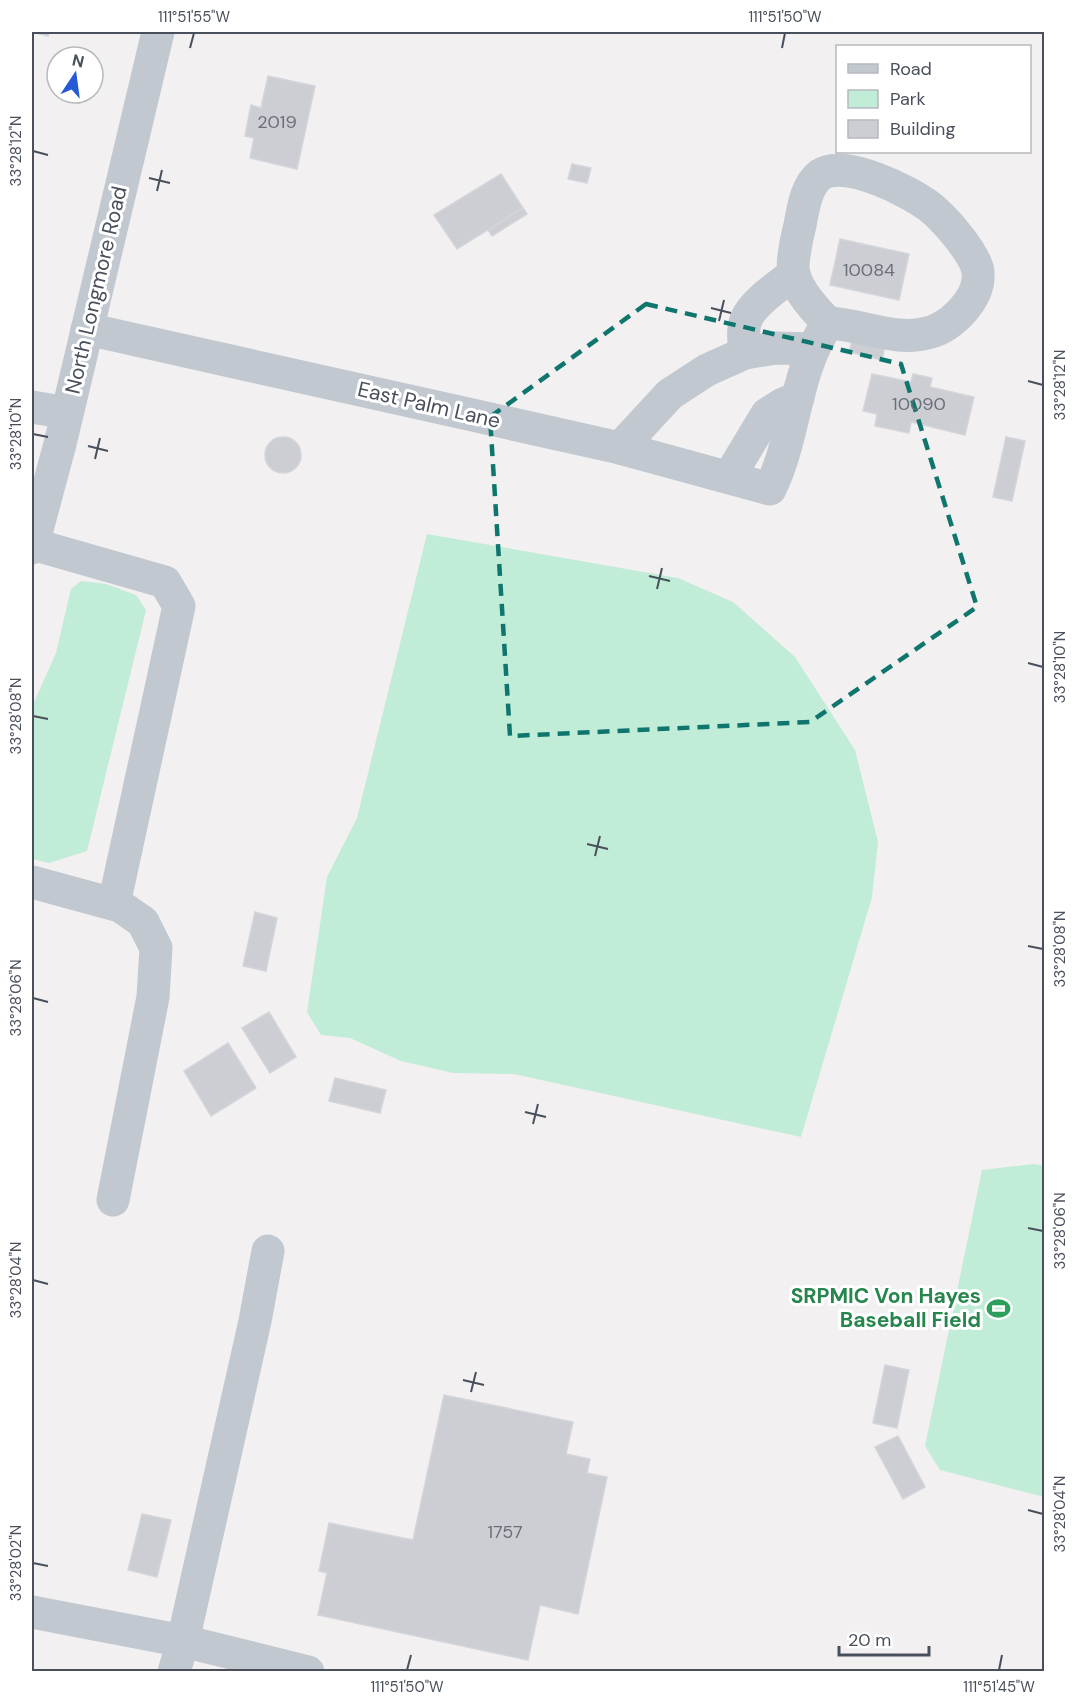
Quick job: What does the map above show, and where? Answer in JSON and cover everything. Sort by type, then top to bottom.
[{"type":"street","name":"North Longmore Road","points":[[32,545],[67,413],[158,32]]},
{"type":"street","points":[[620,447],[670,394],[707,370],[745,353],[820,336],[841,324],[909,336],[933,332],[948,324],[963,311],[978,288],[978,269],[966,245],[930,207],[881,180],[851,172],[833,170],[820,176],[812,186],[805,202],[797,237],[794,274],[820,336],[798,398],[767,414],[729,477]]},
{"type":"street","points":[[745,353],[746,319],[758,303],[794,274]]},
{"type":"street","name":"East Palm Lane","points":[[87,328],[620,447],[770,489],[792,427],[798,398]]},
{"type":"street","points":[[32,407],[67,413]]},
{"type":"street","points":[[32,545],[165,582],[179,606],[114,904]]},
{"type":"street","points":[[32,882],[120,906],[143,922],[156,948],[153,997],[113,1200]]},
{"type":"street","points":[[174,1671],[183,1641],[255,1321],[268,1251]]},
{"type":"street","points":[[32,1612],[183,1641],[308,1671]]},
{"type":"highlighted area","points":[[646,304],[901,364],[977,607],[810,722],[510,736],[490,417]]},
{"type":"green space","points":[[427,534],[678,578],[733,602],[795,657],[855,750],[878,842],[872,897],[801,1137],[514,1074],[453,1073],[401,1061],[350,1038],[321,1035],[307,1012],[327,877],[357,818]]},
{"type":"green space","points":[[81,581],[106,584],[136,595],[146,610],[87,851],[49,863],[32,859],[32,707],[56,653],[71,589]]},
{"type":"green space","name":"SRPMIC Von Hayes Baseball Field","points":[[1034,1164],[1044,1166],[1044,1497],[940,1470],[925,1446],[982,1170]]},
{"type":"building","points":[[32,32],[49,32],[48,36]]},
{"type":"building","points":[[268,76],[315,86],[297,169],[250,158],[254,138],[245,136],[251,105],[261,108]]},
{"type":"building","points":[[572,164],[591,168],[587,183],[568,179]]},
{"type":"building","points":[[501,174],[523,208],[457,249],[434,215]]},
{"type":"building","points":[[523,208],[527,214],[492,236],[488,230]]},
{"type":"building","points":[[840,239],[909,254],[899,300],[830,285]]},
{"type":"building","points":[[853,337],[885,345],[882,360],[849,352]]},
{"type":"building","points":[[872,374],[911,382],[913,374],[932,378],[930,387],[974,397],[965,435],[911,422],[909,433],[875,426],[877,414],[863,411]]},
{"type":"building","points":[[283,437],[296,442],[301,455],[296,468],[283,473],[270,468],[265,455],[270,442]]},
{"type":"building","points":[[1006,437],[1025,441],[1012,501],[993,497]]},
{"type":"building","points":[[255,912],[277,918],[266,971],[243,966]]},
{"type":"building","points":[[269,1012],[296,1057],[270,1073],[242,1028]]},
{"type":"building","points":[[228,1043],[256,1088],[211,1116],[184,1071]]},
{"type":"building","points":[[335,1078],[386,1090],[380,1113],[329,1101]]},
{"type":"building","points":[[885,1365],[909,1370],[897,1428],[873,1423]]},
{"type":"building","points":[[444,1395],[573,1422],[566,1454],[590,1459],[587,1473],[607,1477],[578,1614],[540,1605],[528,1660],[318,1615],[327,1573],[319,1571],[329,1523],[413,1540]]},
{"type":"building","points":[[898,1436],[925,1487],[903,1499],[875,1447]]},
{"type":"building","points":[[142,1514],[171,1520],[157,1577],[128,1570]]},
{"type":"place","name":"SRPMIC Von Hayes Baseball Field","points":[[999,1308]]}]
